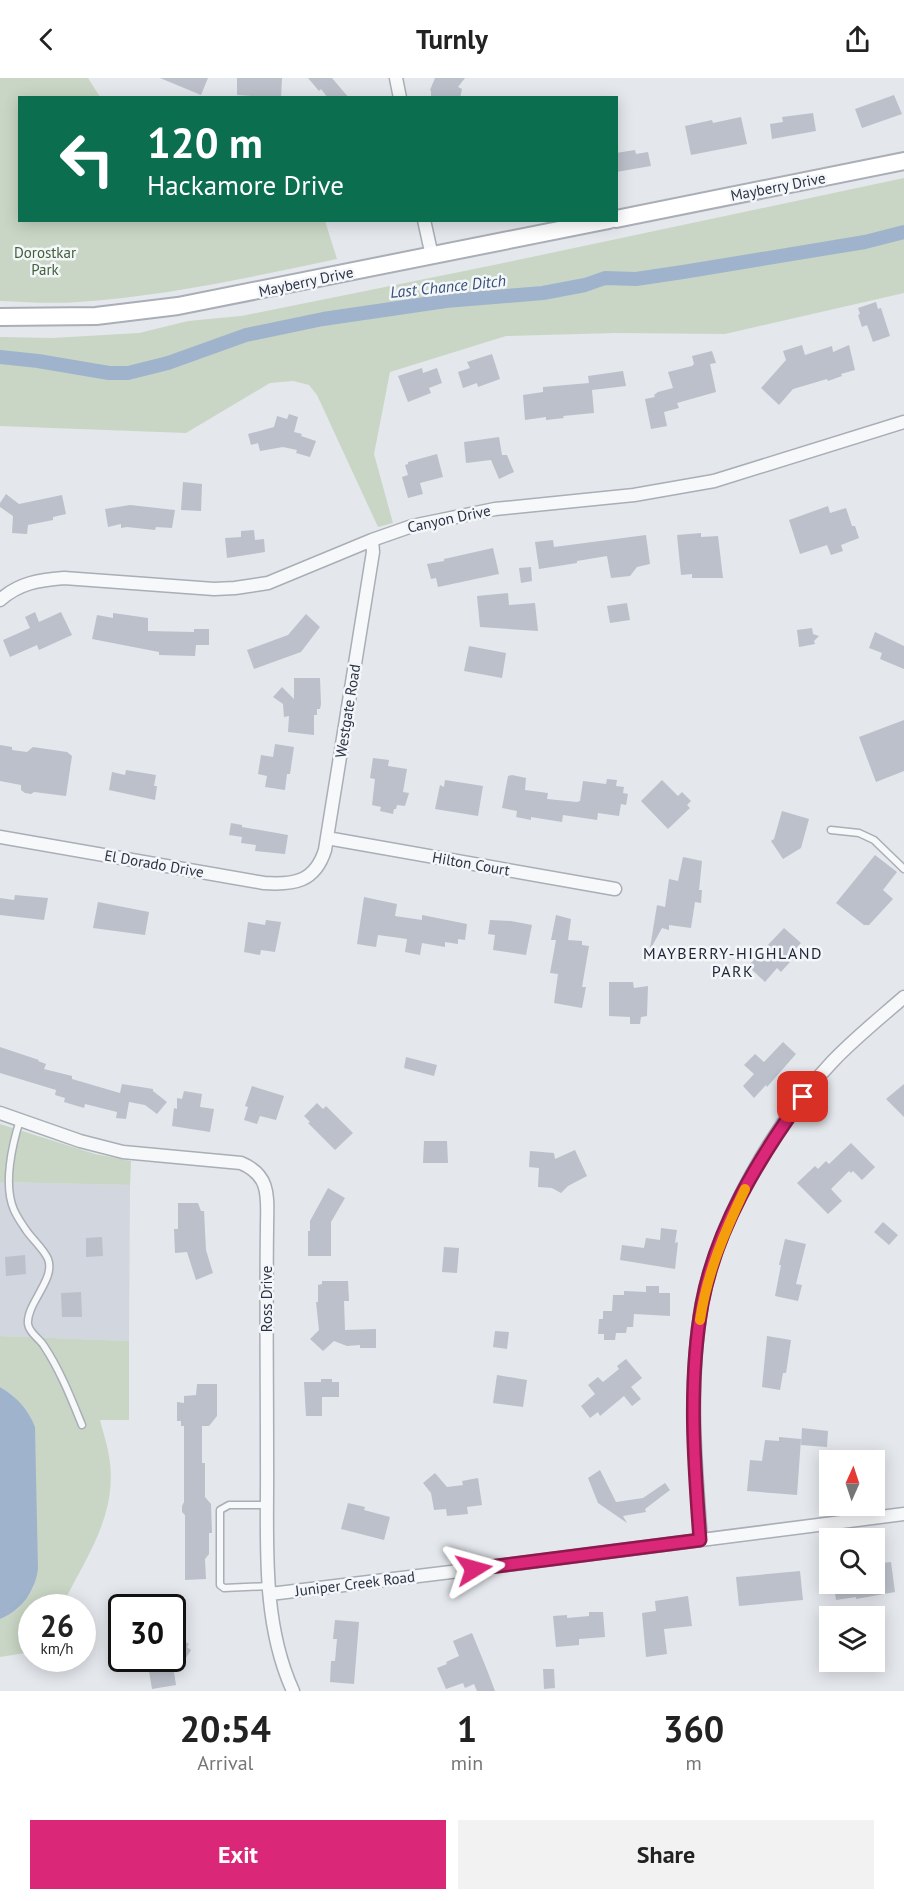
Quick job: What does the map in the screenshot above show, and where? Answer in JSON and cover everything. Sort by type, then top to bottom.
[{"type":"main road","name":"Mayberry Drive","points":[[618,219],[904,161]]},
{"type":"main road","name":"Mayberry Drive","points":[[0,317],[78,317],[161,309],[599,222]]},
{"type":"street","points":[[396,78],[400,96]]},
{"type":"street","points":[[424,222],[432,256]]},
{"type":"street","name":"Canyon Drive","points":[[0,600],[17,587],[44,579],[64,578],[214,588],[254,586],[283,578],[372,540],[412,526],[495,509],[634,495],[714,482],[904,422]]},
{"type":"street","name":"Westgate Road","points":[[309,877],[322,860],[327,838],[373,552],[372,540]]},
{"type":"street","name":"El Dorado Drive","points":[[0,837],[264,883],[290,883],[309,877]]},
{"type":"street","name":"Hilton Court","points":[[327,838],[615,889]]},
{"type":"street","points":[[700,1540],[694,1459],[697,1341],[703,1303],[721,1240],[766,1150],[803,1097],[835,1059],[904,997]]},
{"type":"street","name":"Ross Drive","points":[[0,1113],[80,1141],[123,1152],[226,1160],[241,1163],[258,1172],[263,1182],[267,1205],[270,1590],[278,1648],[285,1674],[293,1691]]},
{"type":"street","name":"Juniper Creek Road","points":[[270,1590],[904,1514]]},
{"type":"lane","points":[[831,830],[859,833],[874,840],[904,869]]},
{"type":"lane","points":[[20,1120],[14,1141],[9,1180],[13,1209],[48,1259],[49,1271],[30,1314],[28,1324],[32,1332],[43,1343],[57,1368],[82,1425]]},
{"type":"lane","points":[[268,1504],[229,1505],[220,1510],[220,1585],[224,1588],[270,1590]]},
{"type":"shaded area","points":[[0,1182],[130,1185],[129,1341],[0,1336]]},
{"type":"green space","name":"Dorostkar Park","points":[[0,78],[88,78],[99,96],[18,96],[18,222],[325,222],[337,259],[209,285],[144,295],[68,303],[0,301]]},
{"type":"green space","points":[[904,178],[904,293],[725,334],[615,333],[506,336],[390,372],[374,454],[393,523],[378,527],[317,395],[309,385],[293,381],[270,383],[186,433],[0,426],[0,337],[52,338],[139,333],[188,321],[241,316]]},
{"type":"green space","points":[[0,1124],[95,1154],[131,1161],[130,1185],[0,1182]]},
{"type":"green space","points":[[0,1336],[129,1341],[129,1420],[100,1420],[109,1456],[111,1477],[109,1498],[98,1535],[68,1594],[30,1594],[34,1586],[31,1418],[18,1400],[0,1387]]},
{"type":"green space","points":[[18,1608],[18,1654],[0,1657],[0,1619]]},
{"type":"water","points":[[0,1387],[21,1404],[35,1427],[38,1569],[29,1594],[18,1594],[18,1608],[0,1619]]},
{"type":"building","points":[[160,78],[208,78],[201,95]]},
{"type":"building","points":[[237,78],[282,78],[281,96],[237,95]]},
{"type":"building","points":[[308,78],[332,78],[347,96],[326,96],[321,89],[319,91]]},
{"type":"building","points":[[435,78],[465,78],[458,87],[462,89],[460,96],[431,96],[430,90]]},
{"type":"building","points":[[894,95],[902,114],[862,128],[855,109]]},
{"type":"building","points":[[813,113],[816,131],[772,139],[770,124],[783,122],[782,117]]},
{"type":"building","points":[[741,117],[747,144],[691,155],[685,126]]},
{"type":"building","points":[[635,150],[636,154],[648,152],[651,166],[618,172],[618,153]]},
{"type":"building","points":[[876,302],[878,309],[881,308],[890,336],[873,342],[867,325],[862,327],[858,308]]},
{"type":"building","points":[[802,345],[805,355],[832,346],[833,352],[849,345],[855,370],[828,381],[827,379],[793,389],[779,405],[761,388],[786,360],[783,351]]},
{"type":"building","points":[[712,351],[716,363],[710,364],[716,392],[677,403],[679,408],[664,412],[667,426],[651,429],[645,399],[673,388],[668,372],[692,366],[694,364],[692,356]]},
{"type":"building","points":[[492,354],[500,379],[478,387],[477,383],[463,388],[458,372],[470,368],[467,362]]},
{"type":"building","points":[[422,368],[423,373],[437,368],[442,383],[429,388],[431,393],[408,402],[398,376]]},
{"type":"building","points":[[623,371],[626,386],[592,390],[594,413],[546,420],[546,417],[525,420],[523,395],[543,392],[543,387],[589,383],[588,376]]},
{"type":"building","points":[[289,414],[298,417],[294,432],[316,441],[310,457],[296,453],[297,450],[283,447],[260,451],[258,443],[251,445],[248,434],[274,427],[277,416],[287,419]]},
{"type":"building","points":[[499,437],[502,455],[507,455],[514,472],[499,479],[491,460],[466,463],[464,442]]},
{"type":"building","points":[[437,454],[443,477],[420,483],[423,494],[408,498],[402,477],[408,475],[405,465],[408,462]]},
{"type":"building","points":[[183,482],[202,484],[201,511],[181,510]]},
{"type":"building","points":[[6,494],[19,504],[62,495],[66,514],[53,517],[53,520],[28,525],[27,534],[12,533],[13,516],[0,507]]},
{"type":"building","points":[[130,505],[175,510],[172,528],[156,527],[155,530],[121,528],[121,524],[108,527],[105,509]]},
{"type":"building","points":[[828,506],[830,513],[846,508],[859,538],[841,545],[843,551],[831,555],[827,545],[800,554],[789,520]]},
{"type":"building","points":[[254,530],[255,540],[264,539],[265,552],[227,558],[225,538],[241,537],[241,531]]},
{"type":"building","points":[[701,533],[701,537],[718,536],[723,578],[692,578],[692,574],[681,575],[677,535]]},
{"type":"building","points":[[646,535],[650,564],[637,567],[630,576],[611,578],[607,556],[539,569],[535,542],[553,540],[554,547]]},
{"type":"building","points":[[493,548],[499,574],[438,587],[436,578],[431,579],[427,564]]},
{"type":"building","points":[[531,567],[532,581],[521,583],[519,568]]},
{"type":"building","points":[[508,593],[509,605],[535,603],[538,631],[480,627],[477,596]]},
{"type":"building","points":[[627,603],[630,620],[610,623],[607,606]]},
{"type":"building","points":[[35,612],[39,622],[61,612],[72,635],[39,650],[37,645],[10,657],[3,640],[30,628],[25,617]]},
{"type":"building","points":[[113,613],[148,618],[148,631],[194,632],[194,629],[209,629],[209,645],[196,645],[195,656],[159,655],[159,652],[92,639],[97,615],[113,618]]},
{"type":"building","points":[[306,614],[320,627],[301,652],[254,669],[247,650],[288,635]]},
{"type":"building","points":[[812,628],[813,634],[819,636],[814,641],[815,644],[799,647],[797,630]]},
{"type":"building","points":[[875,632],[904,646],[904,669],[880,659],[882,653],[869,648]]},
{"type":"building","points":[[469,646],[506,653],[502,678],[464,671]]},
{"type":"building","points":[[294,678],[320,678],[321,704],[320,709],[317,709],[317,715],[314,715],[314,735],[288,732],[289,716],[284,717],[283,704],[273,697],[282,687],[294,699]]},
{"type":"building","points":[[904,720],[904,771],[876,782],[859,737]]},
{"type":"building","points":[[275,744],[294,747],[285,790],[265,787],[267,776],[258,774],[261,755],[273,757]]},
{"type":"building","points":[[0,745],[12,747],[12,750],[27,752],[33,747],[67,752],[72,756],[66,796],[25,793],[21,790],[21,785],[0,781]]},
{"type":"building","points":[[373,758],[389,760],[388,766],[407,769],[403,792],[409,793],[405,806],[397,805],[393,814],[380,811],[381,807],[372,805],[375,779],[370,778]]},
{"type":"building","points":[[126,770],[156,775],[155,800],[109,790],[112,772],[125,775]]},
{"type":"building","points":[[508,776],[526,778],[525,790],[548,793],[547,799],[577,802],[580,801],[583,781],[606,784],[607,779],[617,780],[616,786],[624,787],[623,793],[628,794],[626,805],[621,804],[619,816],[598,813],[597,820],[563,815],[562,822],[516,817],[517,811],[502,808]]},
{"type":"building","points":[[445,780],[483,786],[478,816],[435,809],[440,785],[444,787]]},
{"type":"building","points":[[662,780],[678,796],[682,792],[691,801],[687,805],[690,808],[668,829],[641,801]]},
{"type":"building","points":[[782,811],[809,819],[801,848],[783,859],[771,841],[774,839]]},
{"type":"building","points":[[231,823],[288,835],[285,854],[255,851],[256,845],[241,843],[242,837],[229,835]]},
{"type":"building","points":[[875,855],[897,872],[883,890],[893,899],[869,925],[864,925],[836,903]]},
{"type":"building","points":[[683,857],[702,861],[699,890],[702,890],[701,903],[695,902],[691,928],[669,925],[669,930],[662,928],[650,948],[657,905],[665,907],[669,879],[678,881]]},
{"type":"building","points":[[15,895],[48,898],[44,920],[0,915],[0,898],[14,900]]},
{"type":"building","points":[[364,897],[397,904],[395,916],[422,920],[422,915],[467,924],[465,940],[458,939],[458,944],[445,942],[445,947],[422,943],[420,955],[405,952],[407,939],[378,935],[376,947],[357,944]]},
{"type":"building","points":[[98,902],[149,912],[145,935],[93,928]]},
{"type":"building","points":[[556,915],[571,919],[568,940],[582,941],[582,945],[589,946],[582,987],[586,987],[582,1008],[554,1003],[558,974],[550,973],[556,940],[551,940]]},
{"type":"building","points":[[266,920],[281,922],[275,952],[261,950],[260,955],[244,952],[248,922],[265,925]]},
{"type":"building","points":[[490,920],[532,925],[526,955],[493,950],[495,935],[488,934]]},
{"type":"building","points":[[784,928],[801,943],[786,959],[790,962],[781,972],[777,968],[765,982],[748,966]]},
{"type":"building","points":[[609,982],[633,982],[634,988],[648,986],[647,1016],[641,1017],[640,1024],[630,1024],[630,1017],[609,1016]]},
{"type":"building","points":[[783,1042],[796,1054],[767,1087],[766,1085],[754,1098],[743,1086],[754,1074],[744,1065],[755,1054],[764,1062]]},
{"type":"building","points":[[0,1047],[39,1060],[46,1064],[44,1069],[120,1093],[122,1084],[153,1089],[167,1102],[157,1114],[145,1105],[129,1102],[126,1119],[116,1118],[117,1112],[85,1104],[84,1108],[64,1102],[65,1098],[55,1095],[56,1090],[0,1073]]},
{"type":"building","points":[[406,1057],[437,1065],[434,1076],[404,1068]]},
{"type":"building","points":[[904,1084],[904,1117],[886,1099]]},
{"type":"building","points":[[252,1086],[284,1096],[276,1120],[260,1116],[257,1124],[244,1120],[248,1107],[245,1106]]},
{"type":"building","points":[[184,1091],[202,1094],[200,1107],[214,1109],[210,1132],[172,1126],[174,1108],[177,1109],[177,1098],[182,1099]]},
{"type":"building","points":[[317,1103],[323,1109],[326,1106],[353,1133],[335,1150],[304,1116]]},
{"type":"building","points":[[424,1141],[447,1141],[448,1163],[423,1163]]},
{"type":"building","points":[[851,1143],[875,1167],[862,1180],[853,1171],[851,1173],[849,1171],[831,1189],[842,1201],[828,1214],[797,1183],[815,1166],[818,1169],[826,1161],[829,1164]]},
{"type":"building","points":[[575,1150],[587,1176],[568,1186],[561,1193],[552,1188],[538,1187],[539,1168],[529,1167],[530,1151],[554,1153],[555,1159]]},
{"type":"building","points":[[328,1188],[345,1198],[331,1222],[331,1256],[308,1256],[310,1221]]},
{"type":"building","points":[[178,1203],[198,1203],[201,1211],[204,1211],[206,1250],[213,1273],[196,1280],[187,1252],[175,1253],[174,1229],[178,1229]]},
{"type":"building","points":[[883,1222],[898,1235],[889,1245],[874,1232]]},
{"type":"building","points":[[661,1228],[677,1230],[675,1269],[620,1260],[622,1245],[644,1248],[646,1238],[660,1240]]},
{"type":"building","points":[[102,1237],[103,1256],[86,1257],[86,1238]]},
{"type":"building","points":[[785,1239],[806,1244],[796,1284],[802,1285],[798,1301],[775,1296]]},
{"type":"building","points":[[444,1247],[459,1248],[457,1273],[442,1272]]},
{"type":"building","points":[[25,1255],[26,1274],[6,1276],[5,1257]]},
{"type":"building","points":[[322,1281],[348,1281],[349,1301],[344,1301],[345,1330],[376,1329],[376,1348],[360,1348],[360,1345],[347,1346],[334,1341],[323,1351],[310,1339],[319,1330],[316,1302],[318,1302],[318,1285],[322,1284]]},
{"type":"building","points":[[646,1286],[659,1286],[659,1293],[670,1293],[670,1316],[634,1314],[633,1327],[627,1327],[626,1333],[616,1333],[615,1340],[604,1340],[604,1334],[598,1334],[599,1319],[603,1319],[603,1311],[612,1311],[613,1295],[624,1295],[624,1291],[646,1292]]},
{"type":"building","points":[[81,1292],[82,1317],[62,1317],[61,1293]]},
{"type":"building","points":[[495,1331],[509,1332],[507,1349],[493,1347]]},
{"type":"building","points":[[767,1336],[791,1340],[786,1373],[783,1373],[780,1390],[762,1387]]},
{"type":"building","points":[[626,1359],[642,1378],[631,1387],[641,1399],[632,1406],[624,1396],[600,1416],[598,1412],[590,1418],[581,1406],[595,1394],[588,1385],[598,1377],[603,1382],[619,1369],[617,1366]]},
{"type":"building","points":[[497,1375],[527,1380],[523,1407],[493,1403]]},
{"type":"building","points":[[321,1379],[332,1379],[332,1382],[339,1382],[339,1397],[322,1397],[322,1416],[306,1416],[304,1382],[321,1382]]},
{"type":"building","points":[[197,1384],[217,1384],[217,1416],[209,1426],[202,1426],[205,1497],[211,1504],[212,1533],[209,1533],[209,1554],[205,1559],[206,1579],[185,1580],[185,1515],[182,1512],[184,1426],[181,1426],[181,1421],[177,1421],[177,1402],[184,1403],[184,1396],[196,1395]]},
{"type":"building","points":[[802,1428],[828,1431],[827,1447],[801,1445]]},
{"type":"building","points":[[779,1437],[801,1439],[797,1495],[747,1491],[750,1460],[762,1461],[765,1440],[779,1441]]},
{"type":"building","points":[[600,1470],[616,1502],[643,1498],[665,1483],[670,1490],[645,1509],[646,1512],[623,1516],[627,1523],[598,1503],[588,1478]]},
{"type":"building","points":[[435,1473],[447,1487],[463,1485],[462,1481],[478,1478],[482,1505],[467,1507],[468,1514],[447,1516],[446,1509],[434,1510],[431,1493],[423,1483]]},
{"type":"building","points":[[348,1503],[390,1517],[384,1540],[341,1529]]},
{"type":"building","points":[[891,1562],[895,1592],[885,1594],[885,1563]]},
{"type":"building","points":[[800,1571],[803,1600],[739,1606],[736,1577]]},
{"type":"building","points":[[835,1594],[884,1594],[856,1599],[856,1597],[836,1600]]},
{"type":"building","points":[[688,1596],[692,1626],[664,1629],[667,1654],[646,1657],[642,1613],[656,1611],[655,1601]]},
{"type":"building","points":[[589,1612],[603,1612],[605,1637],[579,1639],[579,1645],[556,1647],[553,1616],[567,1615],[567,1618],[589,1616]]},
{"type":"building","points":[[335,1620],[359,1622],[354,1684],[330,1682],[331,1661],[335,1661],[337,1639],[333,1639]]},
{"type":"building","points":[[472,1633],[495,1691],[477,1691],[474,1684],[465,1688],[463,1683],[446,1689],[437,1668],[459,1656],[453,1641]]},
{"type":"building","points":[[186,1642],[191,1650],[186,1658]]},
{"type":"building","points":[[543,1669],[554,1669],[555,1688],[544,1689]]},
{"type":"building","points":[[149,1672],[174,1672],[176,1685],[152,1689]]},
{"type":"waterway","name":"Last Chance Ditch","points":[[0,357],[109,373],[128,373],[168,363],[246,335],[323,319],[446,301],[543,293],[585,285],[605,278],[636,279],[683,272],[865,242],[904,232]]},
{"type":"slow traffic","points":[[700,1320],[711,1271],[721,1240],[745,1189]]},
{"type":"district","name":"MAYBERRY-HIGHLAND PARK","points":[[733,962]]},
{"type":"route","points":[[474,1569],[700,1540],[694,1459],[694,1420],[697,1341],[703,1303],[721,1240],[745,1189],[766,1150],[803,1097]]}]
